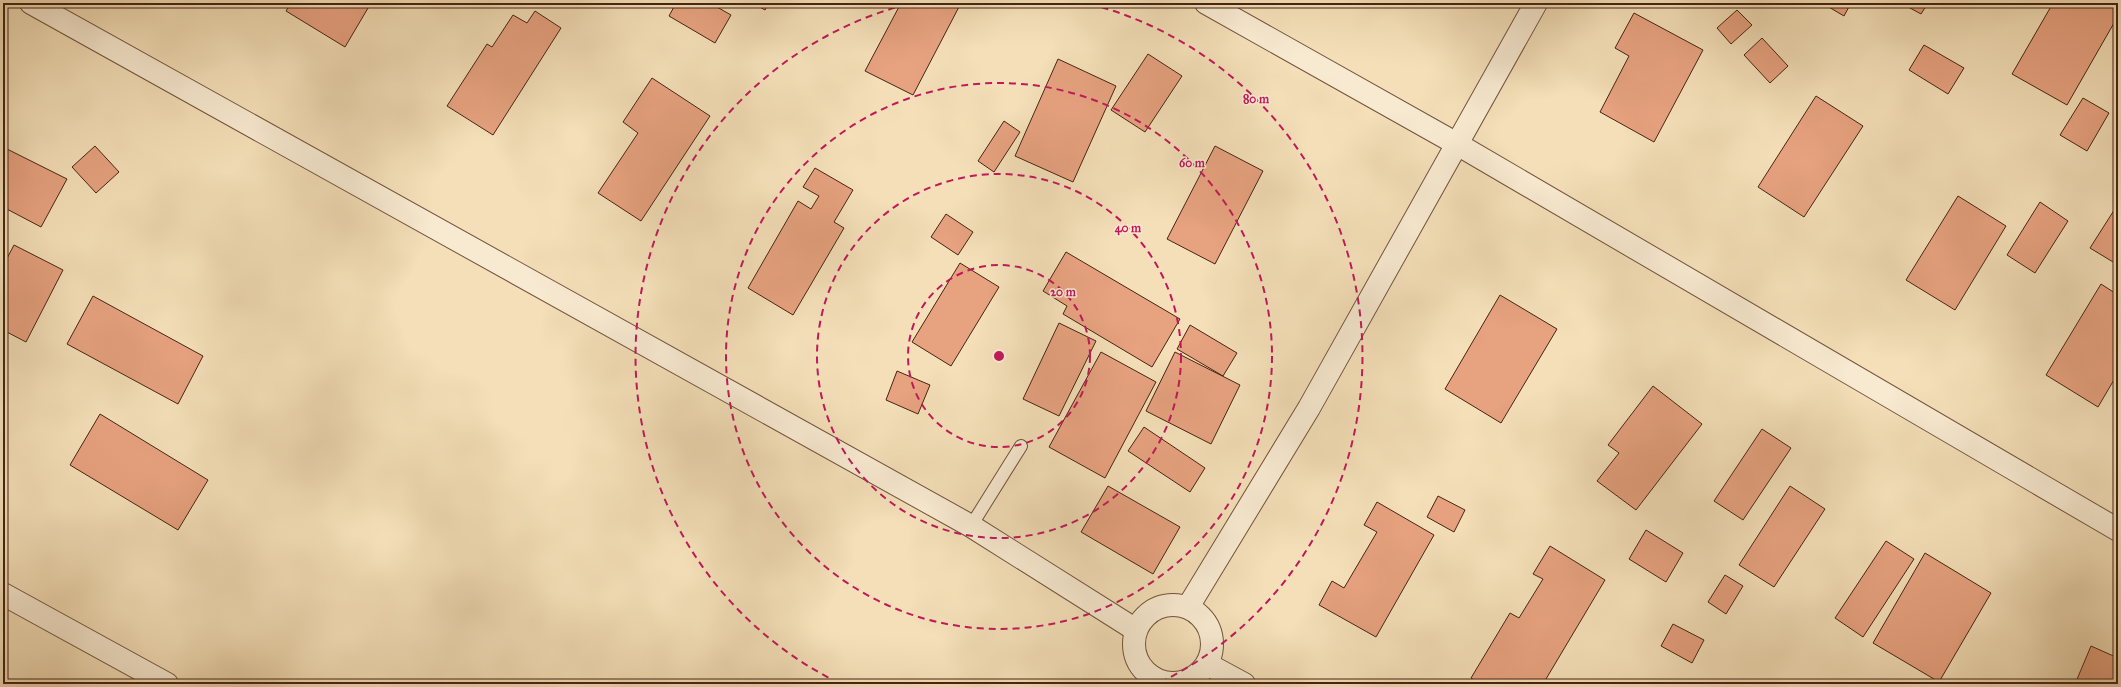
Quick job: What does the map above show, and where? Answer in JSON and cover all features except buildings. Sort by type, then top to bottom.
[{"type":"street","points":[[31,3],[971,526],[1136,630]]},
{"type":"street","points":[[1206,3],[1457,144],[2118,530]]},
{"type":"street","points":[[1188,607],[1309,408],[1536,3]]},
{"type":"street","points":[[3,594],[167,684]]},
{"type":"street","points":[[1172,604],[1188,607],[1199,614],[1208,625],[1212,638],[1212,652],[1207,664],[1197,676],[1183,682],[1168,683],[1151,681],[1136,656],[1134,643],[1136,630],[1144,617],[1157,608],[1172,604]]},
{"type":"street","points":[[1207,664],[1244,684]]},
{"type":"lane","points":[[971,526],[1021,446]]}]
